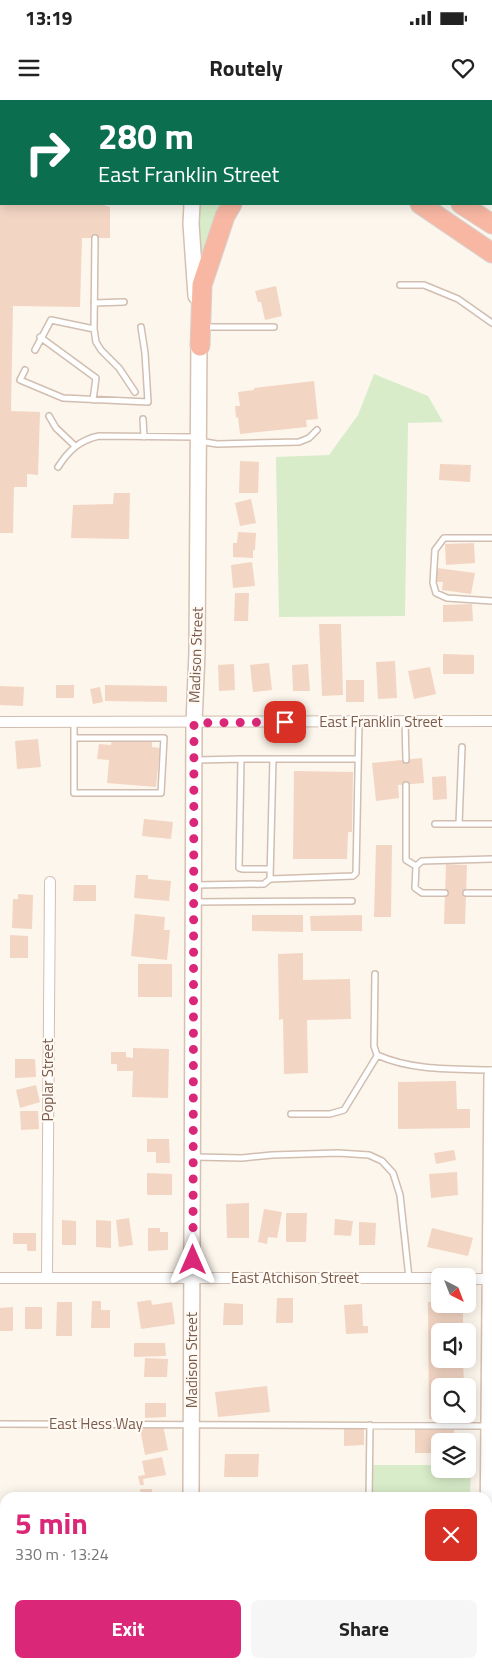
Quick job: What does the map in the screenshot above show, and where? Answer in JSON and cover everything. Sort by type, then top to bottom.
[{"type":"highway","points":[[200,336],[202,285],[225,216],[231,205]]},
{"type":"highway","points":[[422,205],[492,252]]},
{"type":"highway","points":[[463,205],[492,224]]},
{"type":"main road","name":"Madison Street","points":[[191,1492],[194,1157],[194,723],[198,653],[200,336],[191,224],[192,205]]},
{"type":"main road","points":[[489,1492],[492,1074]]},
{"type":"street","name":"East Franklin Street","points":[[0,722],[492,721]]},
{"type":"street","name":"Poplar Street","points":[[47,1277],[50,882]]},
{"type":"street","name":"East Atchison Street","points":[[0,1278],[431,1278]]},
{"type":"street","points":[[476,1278],[491,1279]]},
{"type":"lane","points":[[95,238],[94,329],[96,342],[101,350],[119,368],[135,392]]},
{"type":"lane","points":[[400,285],[424,285],[458,299],[492,323]]},
{"type":"lane","points":[[94,303],[124,302]]},
{"type":"lane","points":[[35,350],[40,337],[51,320],[94,329]]},
{"type":"lane","points":[[25,370],[20,380],[63,398],[148,402],[146,353],[141,327]]},
{"type":"lane","points":[[200,336],[274,327]]},
{"type":"lane","points":[[40,337],[96,378],[93,400]]},
{"type":"lane","points":[[49,416],[56,428],[75,446]]},
{"type":"lane","points":[[143,419],[144,437]]},
{"type":"lane","points":[[58,467],[75,446],[86,439],[99,436],[199,439],[217,444],[299,442],[309,438],[316,430]]},
{"type":"lane","points":[[492,538],[444,538],[435,550],[433,583],[436,592],[447,598],[492,601]]},
{"type":"lane","points":[[74,722],[74,793],[161,793],[164,738],[75,738]]},
{"type":"lane","points":[[194,885],[264,884],[270,879],[353,876],[356,873],[358,722]]},
{"type":"lane","points":[[405,722],[406,760]]},
{"type":"lane","points":[[459,824],[462,746]]},
{"type":"lane","points":[[241,759],[239,868],[242,870],[270,870]]},
{"type":"lane","points":[[270,879],[273,759]]},
{"type":"lane","points":[[194,760],[358,759]]},
{"type":"lane","points":[[406,785],[406,860],[416,866]]},
{"type":"lane","points":[[435,824],[492,824]]},
{"type":"lane","points":[[445,893],[422,893],[415,888],[416,866],[422,860],[492,859]]},
{"type":"lane","points":[[466,893],[492,893]]},
{"type":"lane","points":[[194,902],[352,901]]},
{"type":"lane","points":[[291,1114],[330,1114],[344,1110],[377,1056],[374,1046],[375,974]]},
{"type":"lane","points":[[377,1056],[426,1068],[492,1070]]},
{"type":"lane","points":[[194,1157],[242,1158],[338,1153],[369,1155],[382,1161],[393,1173],[400,1195],[410,1278]]},
{"type":"lane","name":"East Hess Way","points":[[0,1424],[490,1426]]},
{"type":"lane","points":[[369,1492],[370,1425]]},
{"type":"green space","points":[[198,205],[226,205],[203,261],[198,261]]},
{"type":"green space","points":[[374,374],[428,396],[443,422],[408,423],[405,616],[279,617],[276,457],[329,455],[358,415]]},
{"type":"green space","points":[[371,1465],[431,1465],[431,1478],[471,1478],[470,1492],[371,1492]]},
{"type":"building","points":[[0,205],[103,205],[110,207],[110,238],[82,238],[80,307],[13,306],[11,411],[40,412],[38,475],[27,474],[27,487],[14,487],[13,533],[0,533]]},
{"type":"building","points":[[276,286],[282,316],[265,320],[261,302],[258,302],[255,291]]},
{"type":"building","points":[[314,381],[318,419],[306,420],[307,427],[240,434],[235,406],[240,406],[238,392],[254,390],[254,388]]},
{"type":"building","points":[[240,461],[259,462],[258,493],[239,493]]},
{"type":"building","points":[[440,464],[471,465],[470,482],[439,480]]},
{"type":"building","points":[[114,493],[130,493],[129,539],[71,538],[73,505],[113,504]]},
{"type":"building","points":[[251,499],[256,523],[240,526],[235,503]]},
{"type":"building","points":[[238,532],[256,533],[253,558],[233,557],[233,543],[237,543]]},
{"type":"building","points":[[474,543],[475,563],[446,565],[445,544]]},
{"type":"building","points":[[252,562],[255,586],[233,588],[231,565]]},
{"type":"building","points":[[437,568],[475,573],[471,594],[442,590],[443,582],[435,582]]},
{"type":"building","points":[[235,593],[249,593],[248,621],[234,621]]},
{"type":"building","points":[[472,604],[473,621],[443,622],[443,605]]},
{"type":"building","points":[[319,624],[341,624],[343,695],[322,696]]},
{"type":"building","points":[[443,654],[474,655],[474,674],[443,674]]},
{"type":"building","points":[[395,661],[397,698],[378,699],[376,662]]},
{"type":"building","points":[[269,663],[272,690],[253,692],[250,665]]},
{"type":"building","points":[[234,664],[235,690],[219,691],[218,665]]},
{"type":"building","points":[[308,664],[310,691],[293,691],[292,665]]},
{"type":"building","points":[[430,667],[436,694],[414,699],[408,671]]},
{"type":"building","points":[[346,680],[364,680],[364,702],[346,702]]},
{"type":"building","points":[[56,685],[74,685],[74,698],[56,698]]},
{"type":"building","points":[[105,685],[167,686],[167,702],[105,701]]},
{"type":"building","points":[[0,686],[24,687],[23,706],[0,705]]},
{"type":"building","points":[[100,687],[103,702],[93,704],[90,689]]},
{"type":"building","points":[[38,739],[41,767],[17,769],[15,741]]},
{"type":"building","points":[[112,739],[152,742],[152,747],[160,748],[156,787],[107,783],[109,760],[97,759],[99,744],[111,745]]},
{"type":"building","points":[[422,758],[424,783],[398,785],[399,798],[376,801],[372,763]]},
{"type":"building","points":[[294,771],[353,772],[352,832],[348,832],[347,859],[293,859]]},
{"type":"building","points":[[446,776],[447,799],[433,800],[432,777]]},
{"type":"building","points":[[144,819],[173,822],[171,839],[142,836]]},
{"type":"building","points":[[376,845],[392,845],[391,917],[374,917]]},
{"type":"building","points":[[446,864],[467,865],[465,924],[444,924]]},
{"type":"building","points":[[136,875],[148,875],[148,879],[171,881],[169,901],[134,898]]},
{"type":"building","points":[[74,885],[96,885],[96,901],[73,901]]},
{"type":"building","points":[[18,894],[33,895],[32,929],[12,928],[13,899],[18,899]]},
{"type":"building","points":[[135,914],[165,917],[164,930],[170,930],[167,960],[131,956]]},
{"type":"building","points":[[252,915],[303,915],[303,932],[252,931]]},
{"type":"building","points":[[362,915],[362,931],[311,931],[310,916]]},
{"type":"building","points":[[10,935],[28,936],[28,958],[10,958]]},
{"type":"building","points":[[303,953],[303,980],[350,979],[351,1019],[307,1020],[308,1073],[284,1074],[283,1019],[279,1020],[278,954]]},
{"type":"building","points":[[138,964],[172,964],[172,997],[138,997]]},
{"type":"building","points":[[133,1048],[169,1049],[168,1098],[132,1097],[133,1071],[117,1071],[117,1064],[111,1064],[111,1052],[126,1052],[126,1057],[133,1058]]},
{"type":"building","points":[[15,1059],[35,1059],[36,1077],[15,1078]]},
{"type":"building","points":[[456,1081],[457,1109],[470,1109],[470,1128],[398,1129],[398,1082]]},
{"type":"building","points":[[36,1085],[40,1102],[20,1108],[16,1090]]},
{"type":"building","points":[[20,1111],[38,1111],[39,1129],[21,1130]]},
{"type":"building","points":[[147,1139],[169,1139],[170,1163],[156,1163],[156,1152],[147,1152]]},
{"type":"building","points":[[454,1150],[456,1160],[436,1164],[434,1153]]},
{"type":"building","points":[[457,1172],[458,1195],[431,1198],[429,1174]]},
{"type":"building","points":[[147,1173],[172,1174],[172,1195],[147,1195]]},
{"type":"building","points":[[249,1203],[249,1238],[227,1238],[226,1204]]},
{"type":"building","points":[[264,1209],[282,1212],[277,1238],[268,1237],[267,1244],[258,1242]]},
{"type":"building","points":[[286,1213],[307,1213],[306,1242],[286,1242]]},
{"type":"building","points":[[129,1218],[133,1245],[119,1247],[116,1220]]},
{"type":"building","points":[[335,1219],[353,1221],[351,1236],[334,1235]]},
{"type":"building","points":[[62,1220],[76,1221],[76,1245],[62,1245]]},
{"type":"building","points":[[96,1220],[111,1221],[111,1248],[96,1247]]},
{"type":"building","points":[[359,1222],[376,1223],[375,1245],[359,1245]]},
{"type":"building","points":[[148,1228],[160,1228],[160,1232],[168,1232],[168,1250],[148,1251]]},
{"type":"building","points":[[432,1228],[473,1238],[468,1256],[427,1247]]},
{"type":"building","points":[[13,1233],[36,1233],[36,1251],[27,1251],[27,1244],[13,1244]]},
{"type":"building","points":[[277,1298],[293,1298],[293,1323],[276,1323]]},
{"type":"building","points":[[151,1300],[152,1305],[172,1302],[175,1324],[141,1329],[137,1302]]},
{"type":"building","points":[[92,1301],[101,1301],[101,1310],[110,1310],[110,1328],[91,1328]]},
{"type":"building","points":[[57,1302],[72,1302],[72,1336],[56,1336]]},
{"type":"building","points":[[428,1302],[431,1302],[431,1313],[463,1313],[463,1323],[431,1323],[431,1368],[463,1368],[464,1378],[431,1378],[431,1419],[429,1419]]},
{"type":"building","points":[[224,1303],[243,1304],[243,1325],[223,1325]]},
{"type":"building","points":[[362,1304],[363,1326],[368,1326],[368,1333],[346,1334],[344,1305]]},
{"type":"building","points":[[13,1307],[13,1331],[0,1331],[0,1308]]},
{"type":"building","points":[[25,1307],[42,1307],[42,1329],[25,1329]]},
{"type":"building","points":[[134,1343],[165,1343],[166,1356],[134,1357]]},
{"type":"building","points":[[145,1358],[168,1359],[167,1377],[144,1377]]},
{"type":"building","points":[[267,1386],[270,1412],[218,1417],[215,1392]]},
{"type":"building","points":[[145,1403],[166,1403],[166,1417],[145,1418]]},
{"type":"building","points":[[163,1425],[168,1450],[145,1455],[140,1429]]},
{"type":"building","points":[[415,1428],[454,1428],[454,1433],[431,1433],[431,1453],[415,1453]]},
{"type":"building","points":[[344,1429],[364,1429],[364,1445],[344,1446]]},
{"type":"building","points":[[225,1454],[259,1454],[258,1477],[224,1477]]},
{"type":"building","points":[[162,1457],[166,1475],[143,1479],[144,1485],[140,1485],[138,1476],[145,1475],[142,1461]]},
{"type":"building","points":[[140,1489],[152,1489],[152,1492],[140,1492]]},
{"type":"route","points":[[193,1260],[194,723],[285,722]]}]
